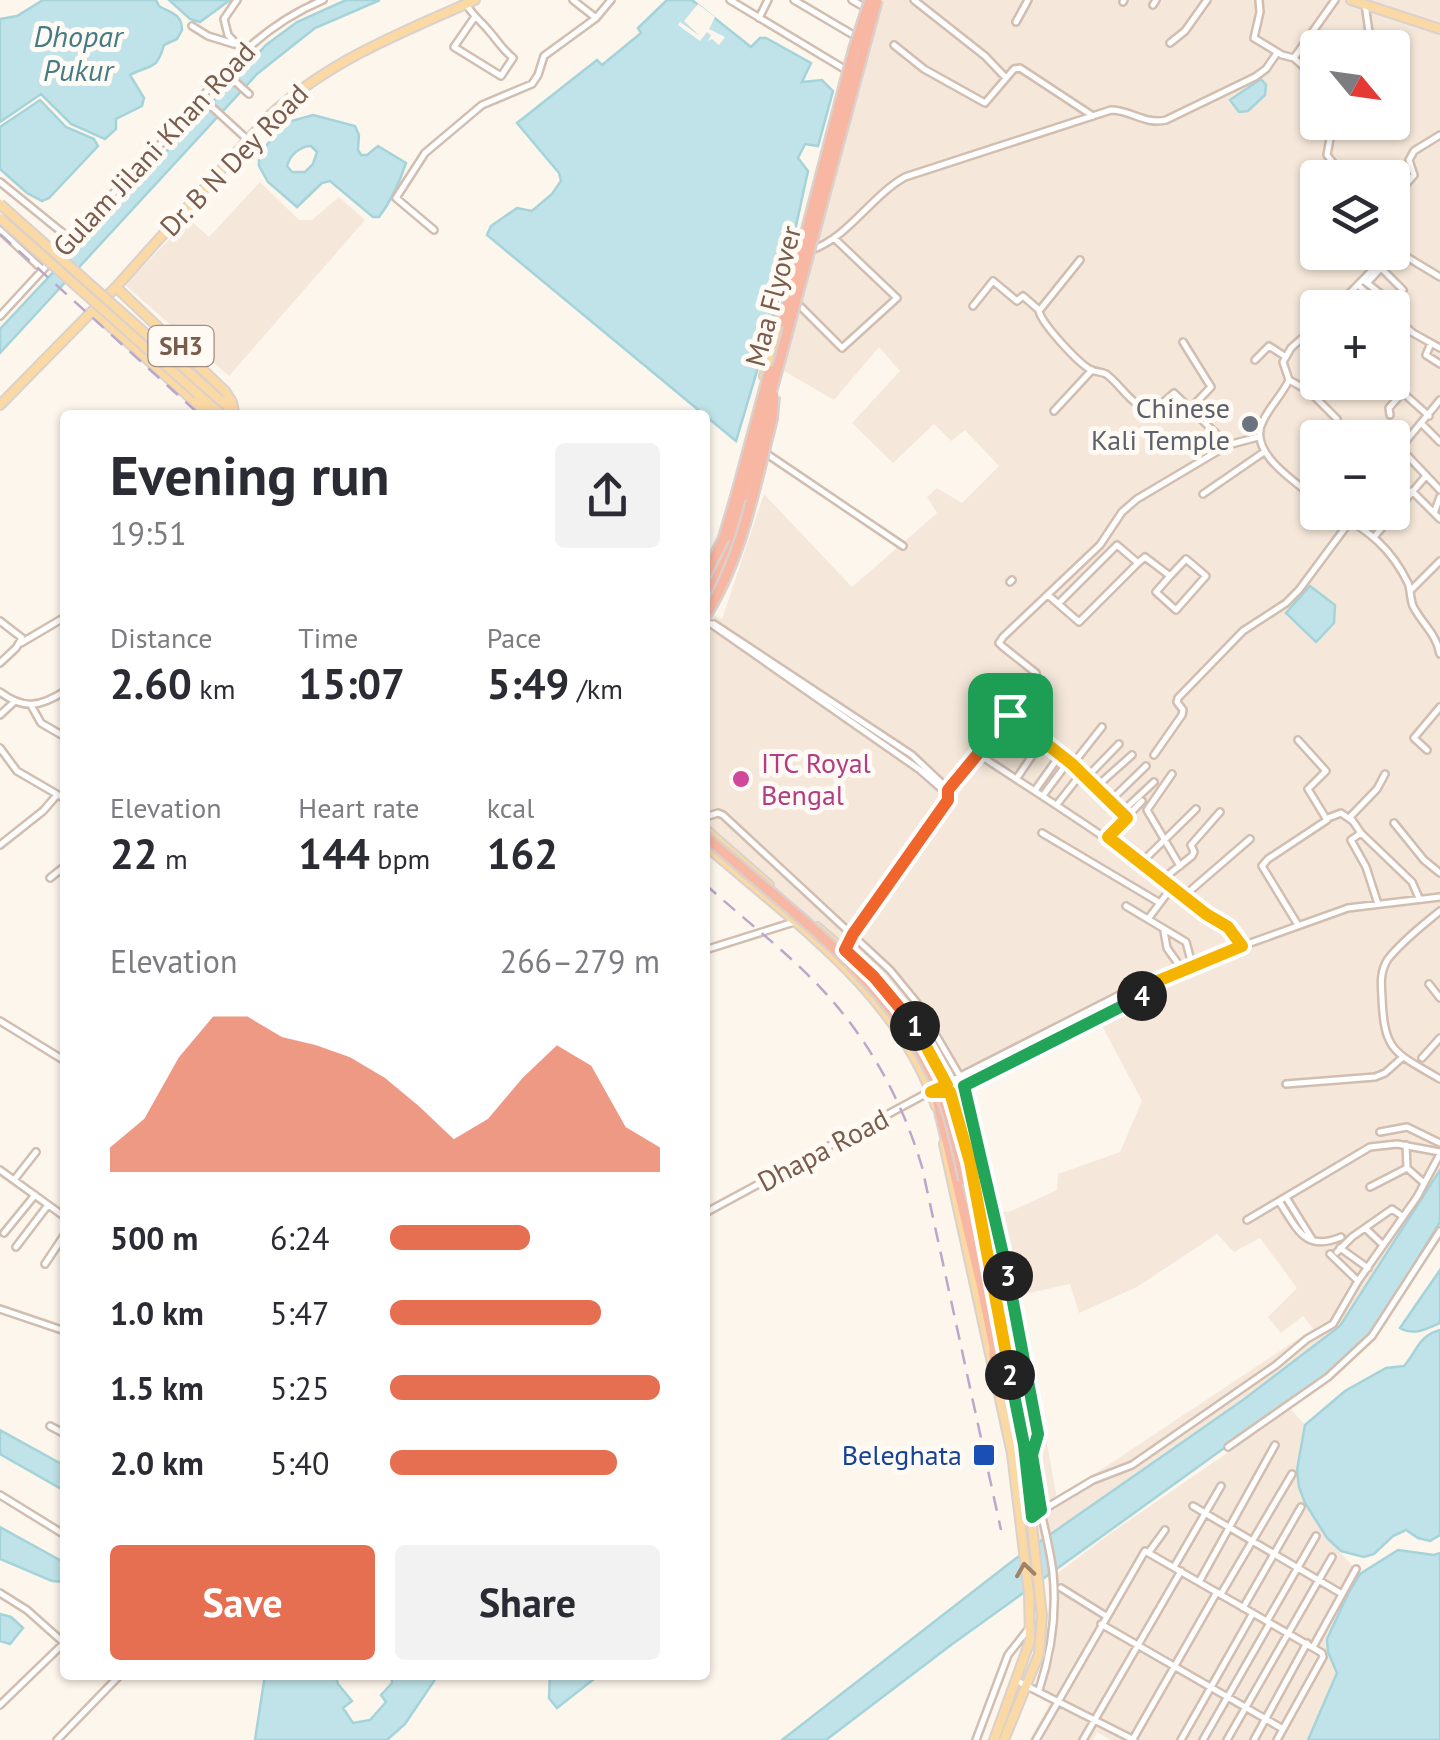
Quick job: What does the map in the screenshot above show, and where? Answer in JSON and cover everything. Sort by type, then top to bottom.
[{"type":"highway","name":"Maa Flyover","points":[[710,593],[727,552],[872,1]]},
{"type":"highway","name":"Maa Flyover","points":[[710,575],[724,538],[854,49],[872,1]]},
{"type":"highway","points":[[710,607],[734,555],[772,418],[776,368]]},
{"type":"highway","points":[[710,566],[724,538]]},
{"type":"highway","points":[[710,842],[844,958],[901,1021],[944,1101],[996,1332],[1010,1374]]},
{"type":"highway","points":[[962,1184],[994,1347],[994,1376]]},
{"type":"main road","points":[[1351,0],[1440,30]]},
{"type":"main road","points":[[710,563],[724,527],[855,36],[872,1]]},
{"type":"main road","points":[[710,597],[733,544],[812,250],[872,1]]},
{"type":"main road","name":"Dr. B N Dey Road","points":[[0,405],[93,311],[270,115],[308,82],[365,50],[470,2]]},
{"type":"main road","points":[[0,204],[201,389],[218,410]]},
{"type":"main road","points":[[0,218],[230,410]]},
{"type":"main road","name":"SH3","points":[[116,286],[226,391],[234,410]]},
{"type":"main road","name":"SH3","points":[[93,311],[204,410]]},
{"type":"main road","points":[[710,842],[874,977],[903,1011],[948,1089],[970,1162],[1024,1445],[1042,1608],[1042,1642],[1004,1740]]},
{"type":"main road","points":[[710,843],[887,1014],[912,1051],[931,1092],[1012,1454],[1030,1608],[1027,1652],[994,1740]]},
{"type":"street","points":[[237,0],[224,19],[228,35],[240,48]]},
{"type":"street","name":"Gulam Jilani Khan Road","points":[[0,316],[204,100],[240,48],[322,0]]},
{"type":"street","points":[[573,0],[596,18]]},
{"type":"street","points":[[434,230],[396,198],[416,164],[482,105],[532,84],[548,52],[596,18],[611,0]]},
{"type":"street","points":[[730,0],[846,70]]},
{"type":"street","points":[[759,18],[768,0]]},
{"type":"street","points":[[794,0],[855,36]]},
{"type":"street","points":[[852,0],[872,1]]},
{"type":"street","points":[[914,0],[1006,78]]},
{"type":"street","points":[[1016,22],[1028,0]]},
{"type":"street","points":[[1170,43],[1185,31],[1207,0]]},
{"type":"street","points":[[1259,0],[1254,38],[1300,64]]},
{"type":"street","points":[[1294,58],[1335,0]]},
{"type":"street","points":[[470,2],[474,18],[513,58],[501,76],[454,47],[474,18]]},
{"type":"street","points":[[1365,4],[1369,30]]},
{"type":"street","points":[[192,26],[240,48]]},
{"type":"street","points":[[894,45],[924,69],[985,103],[1014,69],[1027,70],[1094,116]]},
{"type":"street","points":[[800,248],[812,250],[826,245],[905,177],[1115,110],[1145,121],[1166,120],[1255,77],[1277,53]]},
{"type":"street","points":[[229,76],[248,94]]},
{"type":"street","points":[[204,100],[248,140]]},
{"type":"street","points":[[1409,160],[1414,151],[1440,135]]},
{"type":"street","points":[[0,182],[70,238]]},
{"type":"street","points":[[0,230],[43,270]]},
{"type":"street","points":[[797,303],[842,348],[897,298],[834,238]]},
{"type":"street","points":[[1039,310],[1080,260]]},
{"type":"street","points":[[1410,260],[1440,277]]},
{"type":"street","points":[[1355,290],[1376,270]]},
{"type":"street","points":[[1363,283],[1394,304],[1403,290],[1384,270]]},
{"type":"street","points":[[973,306],[993,281],[1017,301],[1023,296],[1039,310],[1042,322],[1092,370],[1106,374],[1146,410],[1156,408],[1172,392],[1228,445]]},
{"type":"street","points":[[1363,283],[1369,290]]},
{"type":"street","points":[[1410,329],[1440,348]]},
{"type":"street","points":[[1182,342],[1211,386],[1190,409]]},
{"type":"street","points":[[1300,343],[1283,362],[1289,380],[1309,392],[1338,419]]},
{"type":"street","points":[[1430,343],[1426,355],[1440,364]]},
{"type":"street","points":[[1255,360],[1269,346],[1286,357]]},
{"type":"street","points":[[1054,412],[1092,370]]},
{"type":"street","points":[[1289,380],[1262,422],[1258,437],[1264,452],[1300,482]]},
{"type":"street","points":[[1410,399],[1428,416]]},
{"type":"street","points":[[1390,415],[1389,408],[1396,400]]},
{"type":"street","points":[[1434,512],[1440,494],[1403,451],[1406,441],[1440,400]]},
{"type":"street","points":[[1422,424],[1440,442]]},
{"type":"street","points":[[845,950],[944,806],[946,791],[1039,678],[1000,642],[1100,545],[1122,512],[1137,499],[1228,445],[1258,437]]},
{"type":"street","points":[[1204,494],[1264,452]]},
{"type":"street","points":[[767,454],[904,546]]},
{"type":"street","points":[[1376,536],[1425,476]]},
{"type":"street","points":[[1412,491],[1440,520]]},
{"type":"street","points":[[1154,755],[1182,716],[1184,710],[1178,698],[1243,631],[1299,590],[1344,530]]},
{"type":"street","points":[[1367,530],[1390,551],[1410,591],[1413,606],[1431,628],[1440,654]]},
{"type":"street","points":[[1100,545],[1109,553]]},
{"type":"street","points":[[1057,601],[1117,545],[1138,563]]},
{"type":"street","points":[[1050,593],[1079,622],[1146,557],[1170,576]]},
{"type":"street","points":[[1186,559],[1206,576],[1176,610],[1156,592],[1170,576],[1186,559]]},
{"type":"street","points":[[1410,591],[1440,560]]},
{"type":"street","points":[[0,664],[21,643],[60,620]]},
{"type":"street","points":[[0,621],[18,634],[21,643]]},
{"type":"street","points":[[711,624],[717,624],[912,755],[946,791],[920,770],[711,624]]},
{"type":"street","points":[[0,692],[14,702],[32,706],[60,693]]},
{"type":"street","points":[[0,715],[14,702]]},
{"type":"street","points":[[32,706],[41,724],[60,734]]},
{"type":"street","points":[[1427,750],[1414,738],[1440,707]]},
{"type":"street","points":[[1010,715],[1070,763],[1124,815]]},
{"type":"street","points":[[1044,794],[1102,727]]},
{"type":"street","points":[[1298,740],[1326,770],[1308,789],[1328,818]]},
{"type":"street","points":[[1017,778],[1042,741]]},
{"type":"street","points":[[1058,803],[1119,744]]},
{"type":"street","points":[[0,748],[17,771],[60,796]]},
{"type":"street","points":[[978,754],[1108,837],[1228,927],[1242,946]]},
{"type":"street","points":[[1096,787],[1132,755]]},
{"type":"street","points":[[1036,789],[1060,756]]},
{"type":"street","points":[[1110,800],[1146,766]]},
{"type":"street","points":[[1172,774],[1146,810],[1180,866]]},
{"type":"street","points":[[1351,820],[1377,789],[1384,774]]},
{"type":"street","points":[[1108,837],[1154,782]]},
{"type":"street","points":[[0,845],[43,811],[57,794]]},
{"type":"street","points":[[1124,815],[1142,801]]},
{"type":"street","points":[[1142,862],[1196,809]]},
{"type":"street","points":[[710,815],[718,812],[890,970],[917,1003],[961,1078],[995,1214],[1036,1416],[1038,1434],[1032,1455],[1053,1572],[1054,1612],[1051,1655],[1039,1690]]},
{"type":"street","points":[[1163,879],[1192,856],[1191,845],[1220,812]]},
{"type":"street","points":[[1298,925],[1262,866],[1328,818],[1341,813],[1412,882],[1419,898]]},
{"type":"street","points":[[1394,823],[1427,864],[1440,873]]},
{"type":"street","points":[[1042,833],[1160,903]]},
{"type":"street","points":[[1361,833],[1351,840],[1366,867],[1378,904]]},
{"type":"street","points":[[1184,896],[1250,839]]},
{"type":"street","points":[[50,878],[60,870]]},
{"type":"street","points":[[1148,919],[1172,886]]},
{"type":"street","name":"Dhapa Road","points":[[710,1210],[931,1092],[948,1089],[961,1078],[1145,982],[1184,972],[1242,946],[1348,908],[1440,896]]},
{"type":"street","points":[[1126,906],[1186,942],[1193,968]]},
{"type":"street","points":[[1440,910],[1390,957],[1381,974],[1387,1040],[1402,1057],[1440,1079]]},
{"type":"street","points":[[710,948],[794,922]]},
{"type":"street","points":[[1164,928],[1166,948],[1184,972]]},
{"type":"street","points":[[948,1089],[964,1086],[1103,1018],[1149,992],[1153,983]]},
{"type":"street","points":[[1429,984],[1440,998]]},
{"type":"street","points":[[0,1021],[60,1057]]},
{"type":"street","points":[[1422,1058],[1440,1038]]},
{"type":"street","points":[[1286,1084],[1380,1076],[1402,1057]]},
{"type":"street","points":[[1380,1132],[1407,1127],[1440,1143]]},
{"type":"street","points":[[1032,1517],[1093,1480],[1132,1464],[1276,1365],[1306,1339],[1333,1324],[1440,1153],[1406,1145],[1370,1147],[1247,1220]]},
{"type":"street","points":[[1406,1145],[1406,1168]]},
{"type":"street","points":[[14,1180],[36,1152]]},
{"type":"street","points":[[1406,1168],[1424,1183]]},
{"type":"street","points":[[1370,1188],[1406,1168]]},
{"type":"street","points":[[1,1173],[60,1213]]},
{"type":"street","points":[[4,1233],[35,1195]]},
{"type":"street","points":[[1284,1201],[1314,1242],[1342,1237]]},
{"type":"street","points":[[16,1247],[48,1205]]},
{"type":"street","points":[[1336,1252],[1394,1208],[1402,1216]]},
{"type":"street","points":[[1365,1228],[1382,1244]]},
{"type":"street","points":[[1228,1447],[1328,1377],[1372,1336],[1440,1232]]},
{"type":"street","points":[[44,1264],[60,1241]]},
{"type":"street","points":[[1336,1252],[1358,1281]]},
{"type":"street","points":[[1336,1252],[1368,1268]]},
{"type":"street","points":[[0,1309],[60,1332]]},
{"type":"street","points":[[50,1426],[60,1431]]},
{"type":"street","points":[[1199,1582],[1275,1445]]},
{"type":"street","points":[[1016,1681],[1134,1740],[1174,1666],[1292,1474]]},
{"type":"street","points":[[1083,1740],[1222,1486]]},
{"type":"street","points":[[0,1495],[60,1532]]},
{"type":"street","points":[[1192,1506],[1342,1594]]},
{"type":"street","points":[[1244,1608],[1301,1507]]},
{"type":"street","points":[[1036,1740],[1142,1555],[1150,1552],[1165,1530]]},
{"type":"street","points":[[1203,1740],[1316,1536]]},
{"type":"street","points":[[1150,1552],[1322,1653],[1323,1658],[1277,1740]]},
{"type":"street","points":[[1227,1740],[1332,1556]]},
{"type":"street","points":[[1254,1740],[1356,1569]]},
{"type":"street","points":[[1060,1588],[1106,1616]]},
{"type":"street","points":[[0,1593],[60,1639]]},
{"type":"street","points":[[1181,1740],[1254,1614]]},
{"type":"street","points":[[1102,1624],[1283,1729]]},
{"type":"street","points":[[976,1740],[1008,1655],[1031,1625]]},
{"type":"street","points":[[0,1705],[60,1646]]},
{"type":"street","points":[[57,1740],[115,1680]]},
{"type":"street","points":[[0,1691],[8,1698]]},
{"type":"shaded area","points":[[877,0],[1440,0],[1440,1170],[1340,1326],[1243,1400],[1034,1546],[1016,1403],[944,1101],[901,1021],[710,841],[710,613],[722,619],[764,494],[852,587],[937,513],[927,497],[937,488],[962,503],[999,466],[965,430],[951,441],[934,424],[893,463],[852,423],[900,371],[879,347],[834,400],[777,367]],"holes":[[[1100,1022],[1142,1101],[1120,1152],[1058,1174],[1057,1190],[1009,1212],[999,1211],[972,1087]],[[1217,1234],[1234,1252],[1260,1238],[1297,1288],[1268,1317],[1281,1333],[1303,1316],[1313,1329],[1057,1499],[1020,1295],[1070,1284],[1079,1313],[1137,1287]]]},
{"type":"shaded area","points":[[260,182],[299,220],[312,220],[339,197],[365,220],[229,376],[125,285],[189,219],[209,237]]},
{"type":"shaded area","points":[[1291,1409],[1305,1425],[1297,1469],[1299,1487],[1327,1538],[1360,1574],[1327,1639],[1337,1673],[1308,1740],[1111,1740],[1097,1732],[1093,1740],[1029,1740],[1050,1704],[1040,1698],[1054,1655],[1058,1573]]},
{"type":"water","name":"Dhopar Pukur","points":[[43,0],[156,0],[180,20],[182,30],[177,39],[164,45],[152,66],[130,75],[144,98],[142,106],[116,119],[116,129],[105,139],[71,124],[41,94],[0,122],[0,19],[17,16]]},
{"type":"water","points":[[169,0],[230,0],[200,22],[190,19]]},
{"type":"water","points":[[346,0],[380,0],[315,28],[257,74],[0,353],[0,329],[266,45],[297,22]]},
{"type":"water","points":[[667,0],[692,0],[751,47],[760,38],[766,38],[811,63],[802,82],[822,80],[833,91],[818,146],[805,144],[798,158],[808,171],[784,281],[736,441],[710,419],[710,410],[699,410],[487,235],[491,226],[517,208],[532,211],[561,181],[559,173],[517,123],[597,60],[602,65],[641,33],[638,28]]},
{"type":"water","points":[[1261,79],[1266,85],[1265,95],[1248,111],[1239,112],[1230,100]]},
{"type":"water","points":[[40,100],[66,127],[94,139],[98,146],[42,201],[0,169],[0,127]]},
{"type":"water","points":[[313,115],[355,126],[361,155],[378,146],[406,163],[379,217],[373,217],[330,181],[322,183],[297,207],[268,182],[259,166],[259,155],[284,123]],"holes":[[[311,146],[317,152],[305,172],[292,172],[287,166],[303,148]]]},
{"type":"water","points":[[1310,586],[1335,605],[1334,623],[1316,642],[1286,613]]},
{"type":"water","points":[[1440,1170],[1440,1222],[1375,1329],[1331,1371],[826,1740],[782,1740],[1015,1559],[1243,1400],[1340,1326]]},
{"type":"water","points":[[1440,1270],[1440,1323],[1415,1332],[1400,1328]]},
{"type":"water","points":[[1440,1330],[1440,1535],[1430,1541],[1406,1530],[1374,1554],[1364,1557],[1341,1551],[1327,1538],[1299,1487],[1297,1470],[1305,1425],[1345,1391],[1386,1368],[1404,1366],[1422,1340]]},
{"type":"water","points":[[0,1430],[60,1463],[60,1488],[0,1454]]},
{"type":"water","points":[[0,1527],[60,1560],[60,1582],[52,1581],[0,1559]]},
{"type":"water","points":[[1398,1550],[1440,1553],[1440,1740],[1308,1740],[1337,1673],[1327,1639],[1349,1592],[1360,1574]]},
{"type":"water","points":[[0,1614],[11,1617],[23,1628],[10,1644],[0,1641]]},
{"type":"water","points":[[264,1680],[337,1680],[352,1701],[343,1708],[353,1723],[370,1720],[386,1702],[381,1695],[392,1680],[435,1680],[405,1724],[387,1740],[255,1740]]},
{"type":"water","points":[[550,1680],[593,1680],[557,1708],[549,1698]]},
{"type":"pier","points":[[698,4],[715,17],[709,29],[725,37],[719,45],[712,39],[708,41],[711,35],[707,32],[700,41],[678,25],[680,22],[700,36],[684,21]]},
{"type":"railway","points":[[0,234],[194,410]]},
{"type":"railway","points":[[710,888],[789,957],[833,1002],[866,1045],[904,1116],[922,1167],[1001,1530]]},
{"type":"place","name":"Chinese Kali Temple","points":[[1250,424]]},
{"type":"place","name":"ITC Royal Bengal","points":[[741,779]]},
{"type":"place","name":"Beleghata","points":[[984,1455]]},
{"type":"route","points":[[1010,715],[1072,764],[1127,818],[1108,837],[1228,927],[1242,946],[1153,983],[1149,992],[1103,1018],[964,1086],[995,1214],[1038,1434],[1032,1455],[1041,1510],[1032,1517],[1006,1338],[958,1114],[950,1092],[931,1092],[947,1085],[911,1021],[845,950],[948,800],[948,790],[1010,715]]}]
